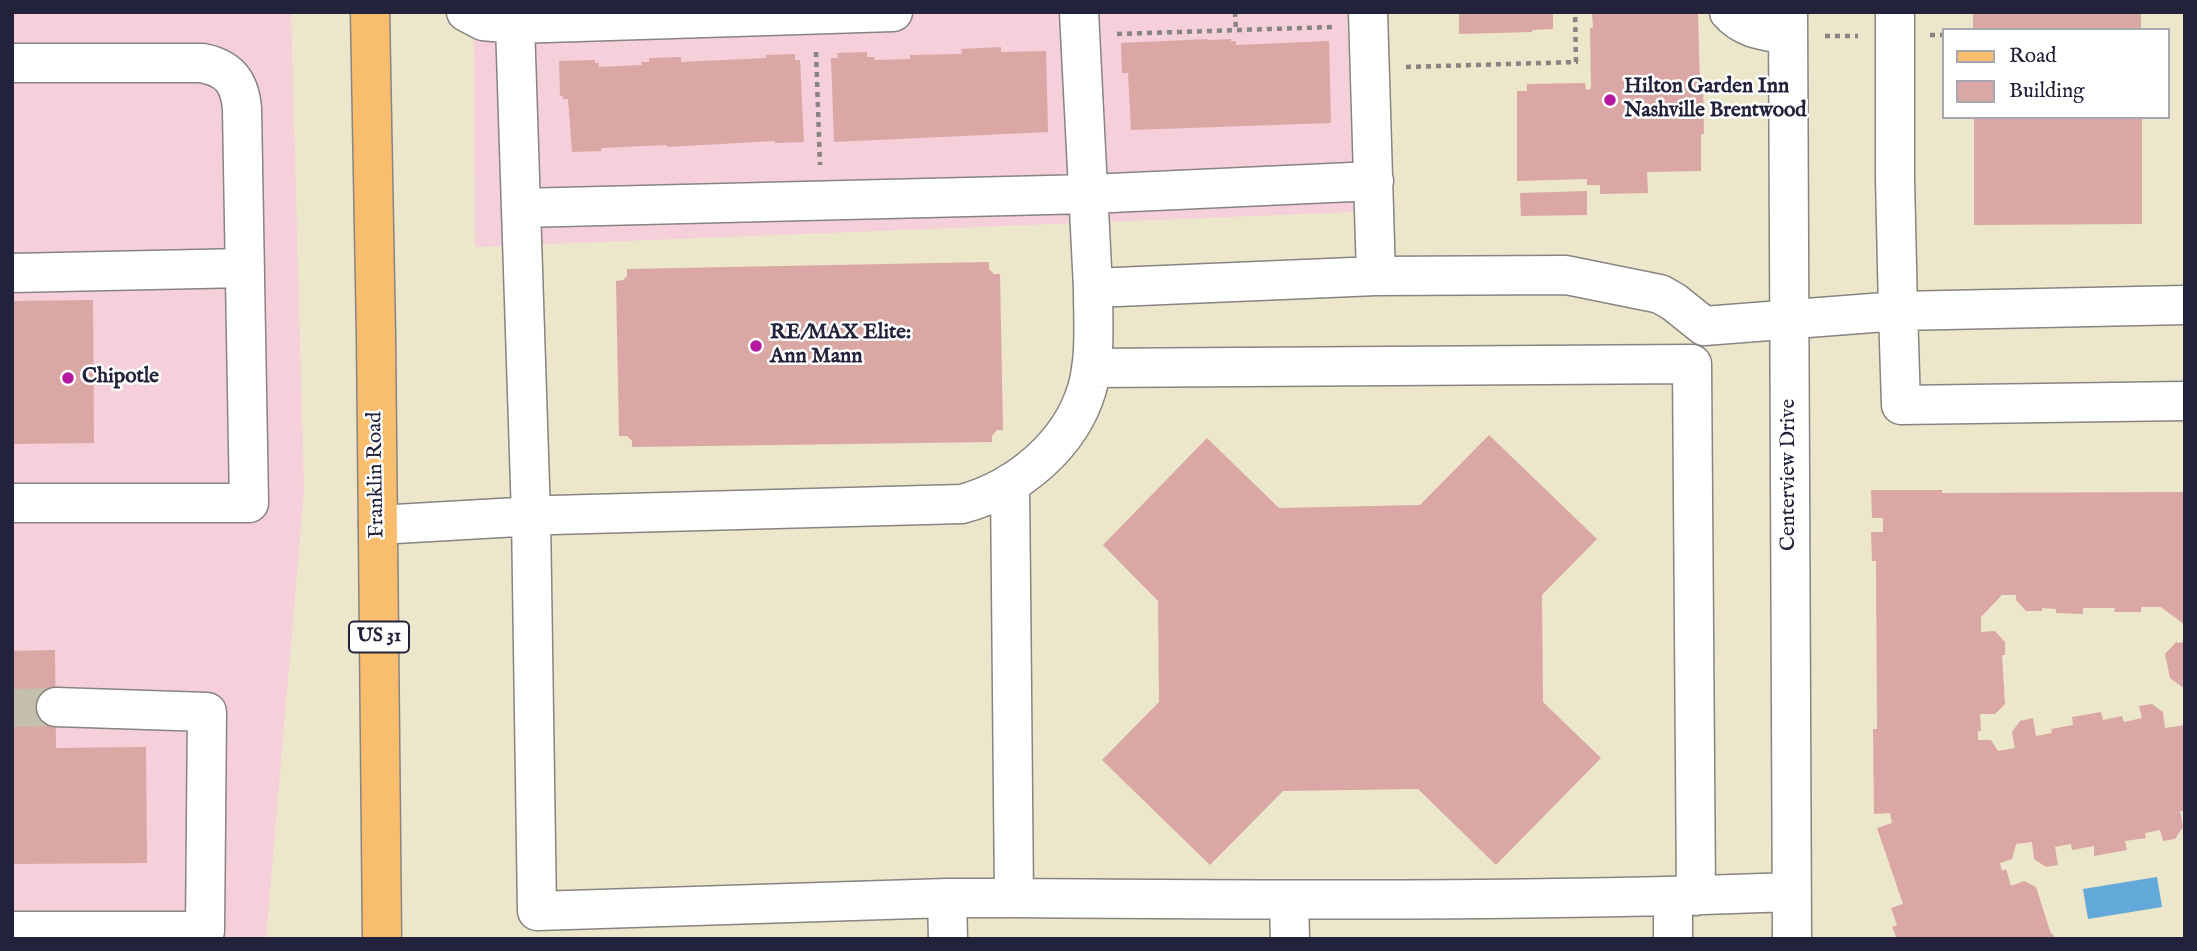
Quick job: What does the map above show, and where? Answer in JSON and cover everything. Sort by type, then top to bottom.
[{"type":"main road","name":"Franklin Road","points":[[370,12],[382,939]]},
{"type":"street","points":[[893,12],[488,19],[521,208],[531,516],[537,911],[947,898],[1289,901],[1791,892]]},
{"type":"street","points":[[1729,12],[1750,27],[1788,24]]},
{"type":"street","points":[[1895,12],[1895,178],[1901,405],[2185,401]]},
{"type":"street","points":[[1368,19],[1376,276]]},
{"type":"street","points":[[378,524],[531,516],[962,504],[980,499],[1037,464],[1056,446],[1070,427],[1087,389],[1091,368],[1093,288],[1080,24]]},
{"type":"street","name":"Centerview Drive","points":[[1788,24],[1792,939]]},
{"type":"street","points":[[12,63],[194,63],[216,66],[230,75],[238,85],[241,96],[249,503],[12,503]]},
{"type":"street","points":[[521,208],[1089,194],[1374,181]]},
{"type":"street","points":[[12,273],[245,268]]},
{"type":"street","points":[[1093,288],[1376,276],[1566,275],[1660,294],[1704,326],[1898,310],[2185,304]]},
{"type":"street","points":[[1673,939],[1685,896],[1692,364],[1704,326]]},
{"type":"street","points":[[1091,368],[1692,364]]},
{"type":"street","points":[[1010,483],[1014,898]]},
{"type":"street","points":[[12,931],[205,931],[207,712],[55,707]]},
{"type":"street","points":[[947,898],[948,939]]},
{"type":"street","points":[[1289,901],[1290,939]]},
{"type":"path","points":[[1235,12],[1236,30]]},
{"type":"path","points":[[1370,68],[1576,62],[1575,12]]},
{"type":"path","points":[[815,15],[821,201]]},
{"type":"path","points":[[1080,24],[1236,30],[1368,19]]},
{"type":"shaded area","points":[[12,12],[291,12],[304,490],[266,939],[12,939]]},
{"type":"shaded area","points":[[474,12],[1347,12],[1354,212],[475,247]]},
{"type":"water","points":[[2157,877],[2162,907],[2088,919],[2083,889]]},
{"type":"building","points":[[1459,12],[1553,12],[1553,29],[1459,34]]},
{"type":"building","name":"Hilton Garden Inn Nashville Brentwood","points":[[1592,12],[1698,12],[1704,134],[1701,134],[1701,171],[1647,172],[1648,193],[1600,194],[1600,185],[1587,185],[1587,179],[1517,181],[1517,91],[1527,91],[1527,84],[1585,83],[1586,90],[1591,89]]},
{"type":"building","points":[[1973,12],[2141,12],[2141,28],[1973,28]]},
{"type":"building","points":[[1231,39],[1236,41],[1236,45],[1329,41],[1331,123],[1131,130],[1128,73],[1122,73],[1121,43]]},
{"type":"building","points":[[1001,47],[1001,52],[1046,51],[1048,132],[834,142],[831,58],[838,58],[837,53],[867,52],[867,57],[874,57],[875,60],[910,59],[910,55],[962,54],[961,49]]},
{"type":"building","points":[[795,54],[795,60],[800,60],[804,142],[667,145],[572,152],[568,99],[560,96],[559,61],[595,60],[599,67],[642,65],[641,62],[649,62],[649,58],[681,57],[681,62]]},
{"type":"building","points":[[1974,119],[2142,119],[2142,224],[1974,225]]},
{"type":"building","points":[[1587,191],[1587,215],[1521,216],[1520,193]]},
{"type":"building","points":[[989,262],[989,269],[994,274],[1000,274],[1003,430],[997,430],[992,436],[992,442],[632,447],[632,441],[627,436],[619,436],[616,281],[627,276],[627,269]]},
{"type":"building","points":[[93,300],[94,443],[12,444],[12,301]]},
{"type":"building","points":[[1489,435],[1597,539],[1542,595],[1543,702],[1601,758],[1496,865],[1418,789],[1283,791],[1210,865],[1102,760],[1159,702],[1158,601],[1103,545],[1207,438],[1279,508],[1420,505]]},
{"type":"building","points":[[1871,490],[1942,490],[1942,493],[2185,492],[2185,625],[2161,607],[2141,607],[2141,612],[2114,612],[2115,608],[2083,608],[2083,614],[2056,613],[2056,609],[2042,608],[2042,611],[2026,611],[2016,600],[2016,595],[2002,595],[1981,617],[1981,632],[1995,631],[2005,642],[2005,655],[2002,655],[2005,704],[1995,714],[1980,714],[1981,731],[1978,731],[1978,740],[1991,740],[1998,751],[2015,748],[2012,732],[2020,721],[2033,718],[2036,736],[2052,733],[2051,729],[2073,725],[2072,717],[2101,712],[2103,720],[2122,716],[2124,722],[2142,718],[2139,706],[2152,704],[2163,712],[2165,728],[2185,725],[2185,811],[2180,811],[2183,827],[2175,839],[2163,841],[2160,830],[2145,833],[2146,838],[2125,841],[2127,850],[2094,856],[2094,846],[2072,850],[2071,844],[2055,847],[2058,865],[2046,867],[2034,859],[2032,842],[2016,844],[2012,859],[2000,863],[2002,871],[2006,869],[2011,886],[2024,881],[2036,887],[2055,939],[1897,939],[1892,927],[1897,925],[1891,908],[1903,904],[1877,828],[1892,823],[1890,813],[1874,814],[1873,729],[1877,729],[1876,561],[1872,561],[1871,532],[1883,532],[1883,518],[1872,518]]},
{"type":"building","points":[[2177,641],[2185,642],[2185,686],[2182,687],[2170,678],[2165,654]]},
{"type":"building","points":[[55,650],[56,748],[146,747],[147,863],[12,864],[12,651]]},
{"type":"tunnel","points":[[12,708],[56,707]]},
{"type":"place","name":"Hilton Garden Inn Nashville Brentwood","points":[[1610,100]]},
{"type":"place","name":"RE/MAX Elite: Ann Mann","points":[[756,346]]},
{"type":"place","name":"Chipotle","points":[[68,378]]}]
